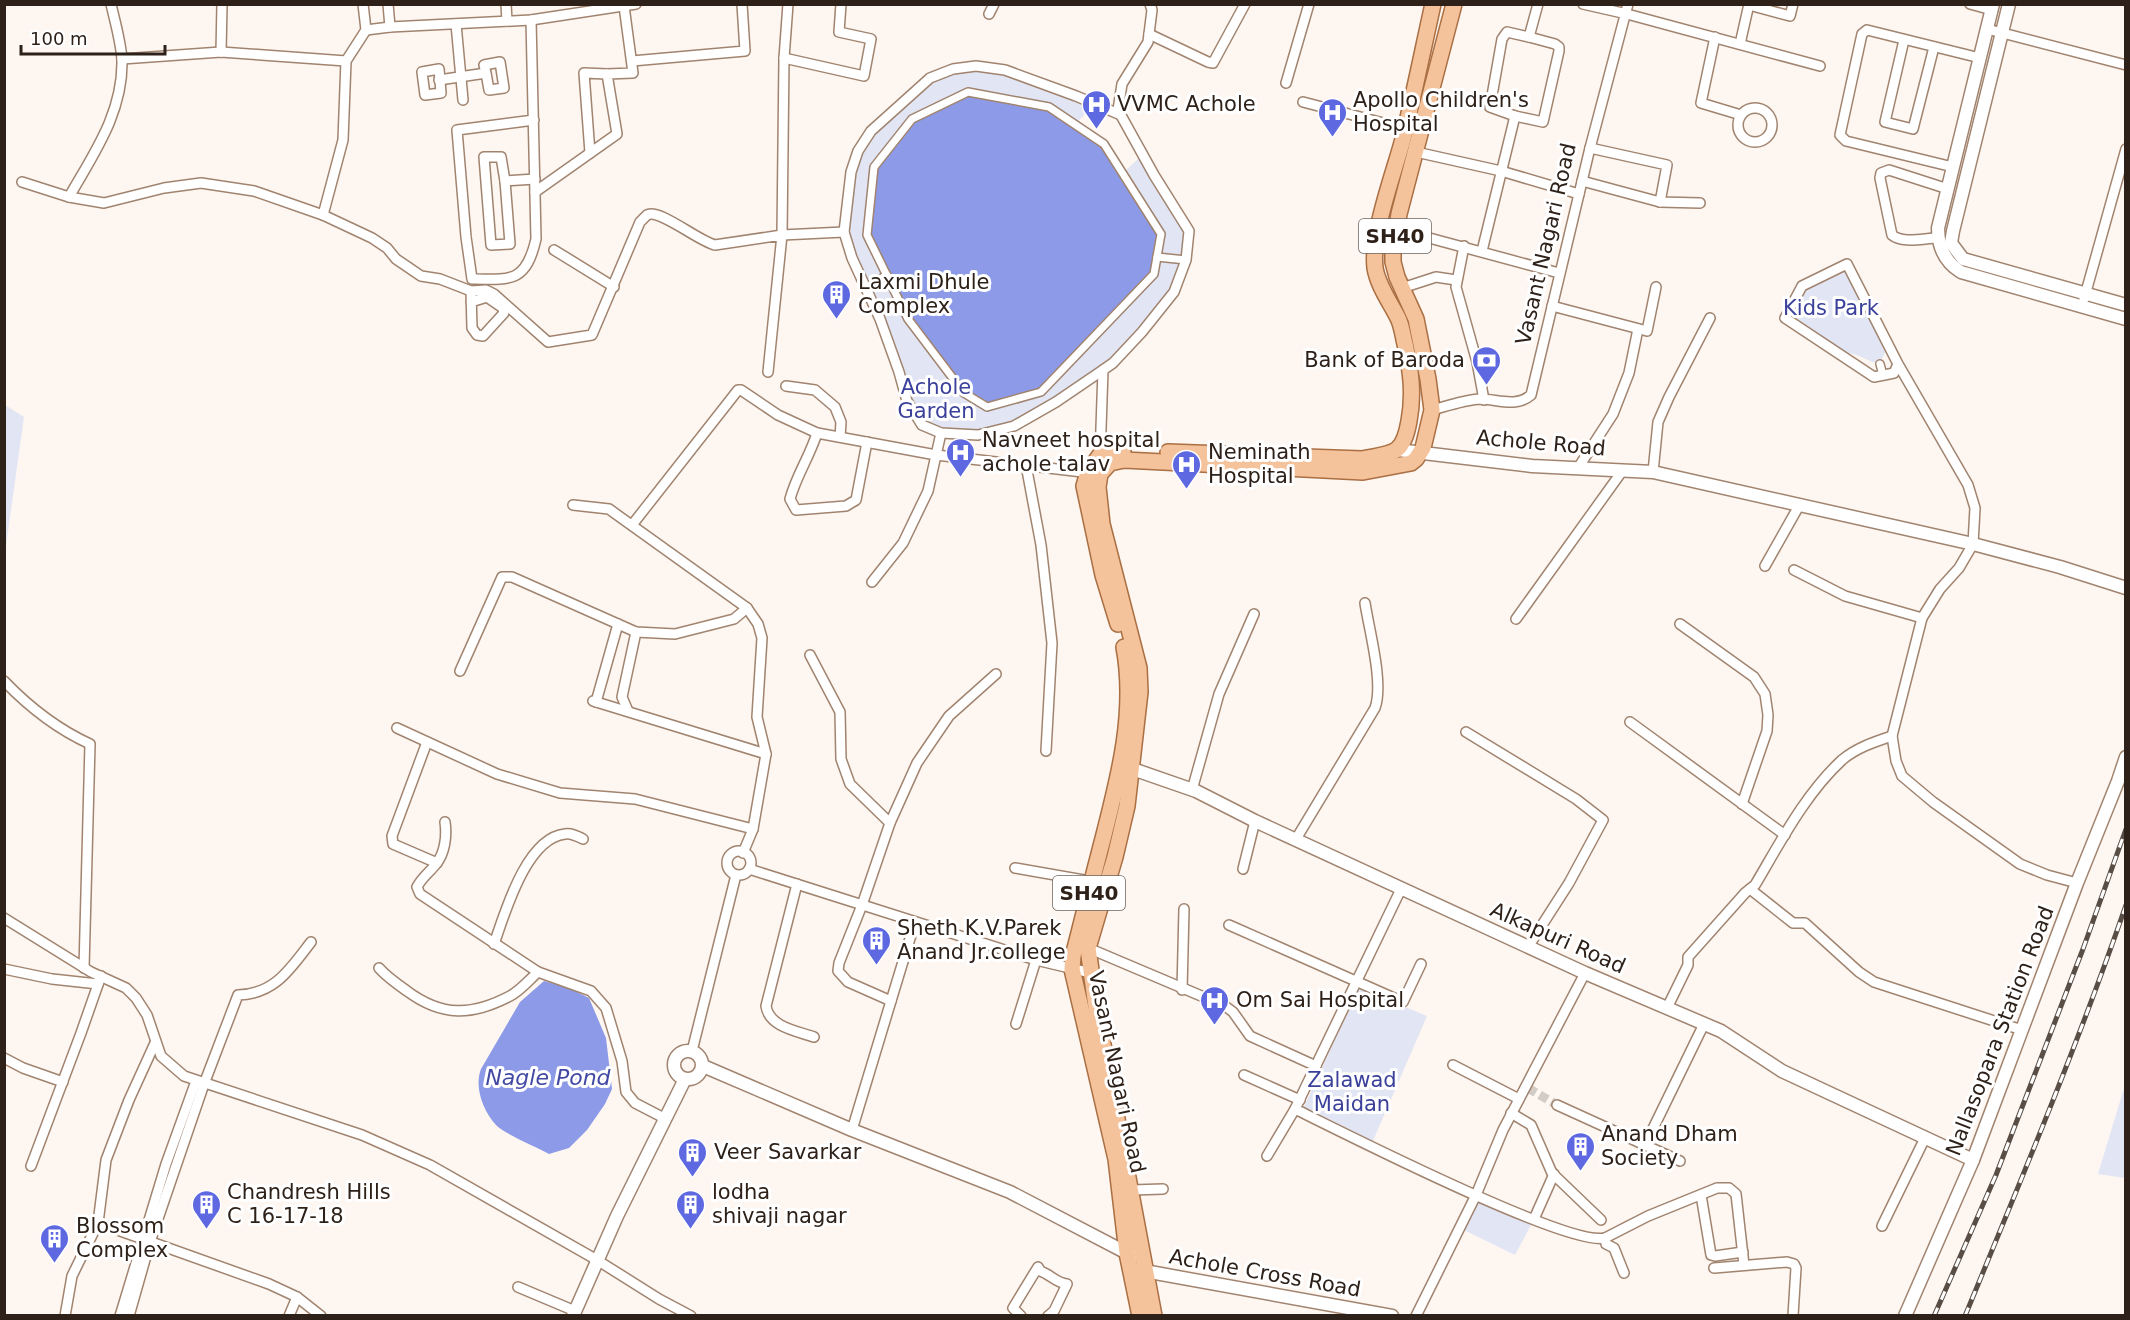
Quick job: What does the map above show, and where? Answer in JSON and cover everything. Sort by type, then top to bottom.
[{"type":"main road","name":"SH40","points":[[1398,450],[1408,423],[1412,388],[1411,371],[1399,321],[1381,286],[1375,268],[1376,247],[1382,211],[1405,129],[1433,4]]},
{"type":"main road","name":"SH40","points":[[1416,458],[1432,410],[1416,319],[1393,262],[1396,229],[1455,4]]},
{"type":"main road","name":"Achole Road","points":[[1100,456],[1123,451],[1362,459],[1394,453],[1398,450]]},
{"type":"main road","points":[[1094,473],[1100,456]]},
{"type":"main road","name":"Achole Road","points":[[1094,473],[1110,462],[1125,460],[1363,472],[1416,458]]},
{"type":"main road","name":"Vasant Nagari Road","points":[[1094,473],[1102,524],[1139,668],[1140,692],[1126,767],[1127,806],[1073,956],[1072,969],[1116,1159],[1127,1253],[1140,1266],[1154,1316]]},
{"type":"main road","name":"Vasant Nagari Road","points":[[1099,882],[1088,948],[1096,1007],[1132,1190],[1140,1266],[1140,1316]]},
{"type":"street","points":[[69,197],[112,119],[117,105],[122,59],[111,4]]},
{"type":"street","points":[[221,52],[222,4]]},
{"type":"street","points":[[322,215],[343,140],[346,61],[366,30],[363,4]]},
{"type":"street","points":[[388,4],[390,27]]},
{"type":"street","points":[[506,4],[507,21]]},
{"type":"street","points":[[366,30],[531,20],[636,4]]},
{"type":"street","points":[[632,61],[745,51],[742,4]]},
{"type":"street","points":[[768,372],[782,235],[784,58],[788,4]]},
{"type":"street","points":[[784,58],[864,75],[871,39],[839,32],[842,4]]},
{"type":"street","points":[[1120,115],[1005,70],[976,66],[953,69],[930,78],[871,131],[858,151],[851,172],[844,232],[852,258],[880,319],[907,401],[922,425],[941,434],[978,435],[1014,426],[1056,402],[1113,363],[1174,292],[1186,261],[1189,231],[1154,175],[1118,110],[1122,84],[1148,42],[1152,10],[1150,4]]},
{"type":"street","points":[[1149,34],[1213,63],[1245,4]]},
{"type":"street","points":[[1286,83],[1309,4]]},
{"type":"street","points":[[1529,37],[1538,4]]},
{"type":"street","points":[[1583,4],[1627,9],[1715,37],[1820,66]]},
{"type":"street","points":[[1740,44],[1749,5],[1790,16],[1793,4]]},
{"type":"street","points":[[1970,4],[1993,7],[1938,228],[1950,265],[1961,272],[2126,319]]},
{"type":"street","points":[[1943,242],[2009,4]]},
{"type":"street","points":[[590,153],[584,73],[633,73],[624,6]]},
{"type":"street","name":"Vasant Nagari Road","points":[[1432,410],[1484,400],[1515,403],[1531,395],[1590,148],[1627,9]]},
{"type":"street","points":[[531,20],[534,120],[536,239],[532,258],[519,274],[506,280],[472,279],[457,130],[534,120]]},
{"type":"street","points":[[456,24],[463,100]]},
{"type":"street","points":[[1987,29],[2126,65]]},
{"type":"street","points":[[1953,167],[1846,141],[1840,135],[1863,32],[1868,30],[1980,58]]},
{"type":"street","points":[[1508,32],[1556,44],[1559,47],[1543,122],[1515,116],[1490,107],[1504,34],[1508,32]]},
{"type":"street","points":[[1715,37],[1701,103],[1741,115]]},
{"type":"street","points":[[1904,40],[1885,122],[1913,129],[1934,47]]},
{"type":"street","points":[[122,59],[221,52],[346,61]]},
{"type":"street","points":[[440,80],[486,74]]},
{"type":"street","points":[[535,192],[617,134],[607,74]]},
{"type":"street","points":[[968,92],[1049,107],[1104,144],[1161,234],[1157,257],[1154,274],[1041,392],[987,407],[964,393],[908,318],[867,234],[874,167],[912,119],[968,92]]},
{"type":"street","points":[[1303,102],[1421,134]]},
{"type":"street","points":[[1482,251],[1515,116]]},
{"type":"street","points":[[1590,148],[1667,165],[1660,202]]},
{"type":"street","points":[[2082,307],[2124,164],[2125,150]]},
{"type":"street","points":[[1416,152],[1501,171],[1579,194]]},
{"type":"street","points":[[484,157],[501,157],[505,181],[510,244],[491,245],[484,157]]},
{"type":"street","points":[[1948,189],[1889,171],[1881,173],[1880,178],[1892,235],[1904,240],[1943,242],[1963,260],[2126,305]]},
{"type":"street","points":[[505,181],[535,179]]},
{"type":"street","points":[[1582,181],[1660,202],[1700,202]]},
{"type":"street","points":[[22,182],[69,197],[104,203],[164,188],[201,183],[254,191],[322,215],[372,238],[387,248],[396,259],[421,276],[456,283],[471,291],[486,290],[494,294],[548,342],[592,335],[640,222],[646,215],[653,213],[662,216],[705,242],[715,244],[782,235],[844,232]]},
{"type":"street","points":[[1396,229],[1559,273]]},
{"type":"street","points":[[1464,246],[1456,280],[1457,292],[1484,400]]},
{"type":"street","points":[[554,250],[614,287]]},
{"type":"street","points":[[1157,257],[1186,261]]},
{"type":"street","points":[[1898,363],[1894,373],[1874,377],[1785,318],[1802,286],[1847,264],[1898,363],[1968,485],[1975,508],[1972,543],[1959,568],[1940,589],[1922,618],[1892,736],[1896,761],[1902,776],[1933,802],[2020,864],[2047,875],[2077,883]]},
{"type":"street","points":[[865,288],[887,275]]},
{"type":"street","points":[[1402,288],[1431,278],[1456,280]]},
{"type":"street","points":[[1552,306],[1647,331],[1656,287]]},
{"type":"street","points":[[471,291],[471,302],[472,328],[477,335],[483,336],[504,313],[503,308],[487,297],[471,302]]},
{"type":"street","points":[[1653,472],[1658,422],[1710,318]]},
{"type":"street","points":[[1578,468],[1613,414],[1629,373],[1638,329]]},
{"type":"street","points":[[1880,364],[1883,375]]},
{"type":"street","points":[[1100,456],[1103,370]]},
{"type":"street","points":[[786,386],[815,390],[835,407],[841,422],[840,437]]},
{"type":"street","points":[[632,525],[738,390],[778,415],[817,433],[936,455],[1094,473]]},
{"type":"street","points":[[817,433],[790,499],[796,510],[846,506],[856,500],[867,442]]},
{"type":"street","points":[[872,582],[903,543],[928,491],[941,434]]},
{"type":"street","name":"Achole Road","points":[[1398,450],[1416,458],[1653,472],[1972,543]]},
{"type":"street","points":[[1026,465],[1041,545],[1052,644],[1046,751]]},
{"type":"street","points":[[1516,618],[1623,470]]},
{"type":"street","points":[[1765,566],[1800,504]]},
{"type":"street","points":[[573,505],[609,509],[747,608],[758,624],[762,638],[757,717],[766,754],[753,829],[743,853]]},
{"type":"street","points":[[1972,543],[2126,588]]},
{"type":"street","points":[[1794,570],[1845,596],[1922,618]]},
{"type":"street","points":[[460,671],[502,577],[512,577],[636,632],[675,634],[734,619],[747,608]]},
{"type":"street","points":[[1296,839],[1375,708],[1378,698],[1378,682],[1365,603]]},
{"type":"street","points":[[1192,790],[1219,694],[1254,614]]},
{"type":"street","points":[[618,624],[594,701],[766,754]]},
{"type":"street","points":[[1680,624],[1754,677],[1765,694],[1768,714],[1767,730],[1742,804]]},
{"type":"street","points":[[627,711],[622,697],[636,632]]},
{"type":"street","points":[[613,641],[633,647]]},
{"type":"street","points":[[810,655],[840,712],[841,759],[850,784],[890,823]]},
{"type":"street","points":[[891,1001],[848,982],[842,978],[838,970],[890,823],[916,763],[949,716],[996,674]]},
{"type":"street","points":[[4,681],[21,698],[66,734],[90,744],[84,968]]},
{"type":"street","points":[[1630,723],[1785,835]]},
{"type":"street","points":[[397,728],[497,774],[560,793],[635,799],[753,829]]},
{"type":"street","points":[[1466,732],[1576,799],[1603,820],[1569,883],[1528,947]]},
{"type":"street","points":[[1667,1008],[1688,965],[1688,957],[1755,885],[1816,788],[1843,759],[1868,744],[1892,736]]},
{"type":"street","points":[[427,742],[392,836],[393,844],[437,863]]},
{"type":"street","name":"Nallasopara Station Road","points":[[1905,1316],[1973,1160],[2126,757]]},
{"type":"street","name":"Alkapuri Road","points":[[1126,767],[1192,790],[1585,973],[1721,1031],[1782,1071],[1973,1160]]},
{"type":"street","points":[[1243,868],[1255,821]]},
{"type":"street","points":[[445,822],[447,836],[437,863],[422,878],[417,887],[420,894],[538,972],[591,991],[606,1008],[622,1061],[626,1092],[635,1103],[664,1118]]},
{"type":"street","points":[[494,944],[517,882],[532,856],[554,837],[571,834],[583,839]]},
{"type":"street","points":[[736,852],[743,853],[749,858],[749,869],[744,874],[736,875],[728,868],[728,860],[736,852]]},
{"type":"street","points":[[1015,868],[1099,882]]},
{"type":"street","points":[[749,869],[1036,960],[1091,973]]},
{"type":"street","points":[[692,1051],[736,875]]},
{"type":"street","points":[[797,884],[766,1006],[768,1014],[776,1022],[814,1037]]},
{"type":"street","points":[[1267,1156],[1300,1100],[1401,888]]},
{"type":"street","points":[[1750,889],[1792,923],[1805,923],[1859,972],[1874,982],[2022,1030]]},
{"type":"street","points":[[1182,990],[1184,909]]},
{"type":"street","points":[[4,918],[84,968],[99,980]]},
{"type":"street","points":[[852,1130],[915,922]]},
{"type":"street","points":[[1229,925],[1403,1002],[1422,964]]},
{"type":"street","points":[[120,1316],[200,1082],[238,995],[263,992],[279,981],[311,942]]},
{"type":"street","points":[[1088,948],[1182,990],[1225,1006],[1233,1012],[1250,1036],[1316,1066]]},
{"type":"street","points":[[1016,1024],[1036,960]]},
{"type":"street","points":[[379,968],[385,976],[422,1002],[442,1010],[474,1010],[511,996],[538,972]]},
{"type":"street","points":[[4,969],[52,979],[99,980],[126,988],[136,998],[147,1016],[161,1056],[184,1076],[362,1135],[430,1165],[691,1316]]},
{"type":"street","points":[[1416,1316],[1476,1195],[1511,1113],[1527,1088],[1585,973]]},
{"type":"street","points":[[30,1166],[63,1083],[99,980]]},
{"type":"street","points":[[1645,1145],[1704,1024]]},
{"type":"street","points":[[64,1316],[72,1276],[98,1223],[106,1160],[129,1100],[155,1043]]},
{"type":"street","points":[[683,1051],[692,1051],[700,1056],[703,1066],[699,1075],[685,1079],[674,1070],[674,1061],[683,1051]]},
{"type":"street","points":[[4,1058],[63,1083]]},
{"type":"street","points":[[1453,1065],[1519,1099]]},
{"type":"street","points":[[703,1066],[852,1130],[1010,1192],[1127,1253]]},
{"type":"street","points":[[1244,1075],[1300,1100]]},
{"type":"street","points":[[518,1287],[574,1313],[664,1118],[685,1079]]},
{"type":"street","points":[[1557,1105],[1680,1161]]},
{"type":"street","points":[[1295,1109],[1476,1195],[1534,1219],[1598,1240],[1647,1216],[1725,1187],[1736,1194],[1744,1265]]},
{"type":"street","points":[[1511,1113],[1531,1125],[1554,1174],[1601,1220]]},
{"type":"street","points":[[1882,1226],[1925,1138]]},
{"type":"street","points":[[1534,1219],[1554,1174]]},
{"type":"street","points":[[1132,1190],[1163,1189]]},
{"type":"street","points":[[1701,1195],[1711,1255],[1743,1252]]},
{"type":"street","points":[[98,1223],[269,1284],[297,1297],[321,1316]]},
{"type":"street","points":[[1605,1238],[1606,1244],[1614,1248],[1624,1273]]},
{"type":"street","points":[[129,1316],[146,1241]]},
{"type":"street","points":[[1714,1268],[1786,1262],[1794,1264],[1796,1268],[1793,1316]]},
{"type":"street","name":"Achole Cross Road","points":[[1140,1266],[1392,1316]]},
{"type":"street","points":[[1021,1316],[1013,1308],[1038,1267],[1040,1271],[1047,1273],[1060,1283],[1067,1284],[1054,1314]]},
{"type":"street","points":[[289,1316],[297,1297]]},
{"type":"green space","name":"Achole Garden","points":[[953,69],[1005,70],[1092,106],[1075,125],[1123,173],[1142,155],[1189,231],[1174,292],[1113,363],[1014,426],[969,435],[922,425],[907,401],[844,232],[851,172],[871,131],[930,78]]},
{"type":"green space","name":"Kids Park","points":[[1844,270],[1886,350],[1880,364],[1845,353],[1790,317],[1805,289]]},
{"type":"green space","points":[[5,405],[24,417],[5,553]]},
{"type":"green space","name":"Zalawad Maidan","points":[[1359,988],[1427,1016],[1372,1143],[1302,1111]]},
{"type":"green space","points":[[2125,1085],[2125,1178],[2098,1174]]},
{"type":"green space","points":[[1478,1199],[1533,1221],[1515,1255],[1462,1229]]},
{"type":"water","points":[[968,92],[1049,107],[1104,144],[1161,234],[1154,274],[1041,392],[987,407],[964,393],[908,319],[867,235],[874,167],[912,119]]},
{"type":"water","name":"Nagle Pond","points":[[544,981],[569,988],[589,998],[606,1038],[612,1089],[605,1104],[587,1130],[569,1148],[549,1154],[500,1129],[487,1113],[479,1091],[481,1069],[520,1002]]},
{"type":"tunnel","points":[[1528,1088],[1557,1105]]},
{"type":"railway","points":[[1934,1316],[1996,1175],[2083,949],[2126,829]]},
{"type":"railway","points":[[1965,1316],[2069,1060],[2126,905]]},
{"type":"place","name":"VVMC Achole","points":[[1096,130]]},
{"type":"place","name":"Apollo Children's Hospital","points":[[1332,138]]},
{"type":"place","name":"Laxmi Dhule Complex","points":[[837,320]]},
{"type":"place","name":"Bank of Baroda","points":[[1486,386]]},
{"type":"place","name":"Navneet hospital achole talav","points":[[961,478]]},
{"type":"place","name":"Neminath Hospital","points":[[1187,490]]},
{"type":"place","name":"Sheth K.V.Parek Anand Jr.college","points":[[876,966]]},
{"type":"place","name":"Om Sai Hospital","points":[[1215,1026]]},
{"type":"place","name":"Anand Dham Society","points":[[1580,1172]]},
{"type":"place","name":"Veer Savarkar","points":[[693,1178]]},
{"type":"place","name":"Chandresh Hills C 16-17-18","points":[[206,1230]]},
{"type":"place","name":"lodha shivaji nagar","points":[[691,1230]]},
{"type":"place","name":"Blossom Complex","points":[[55,1264]]}]
